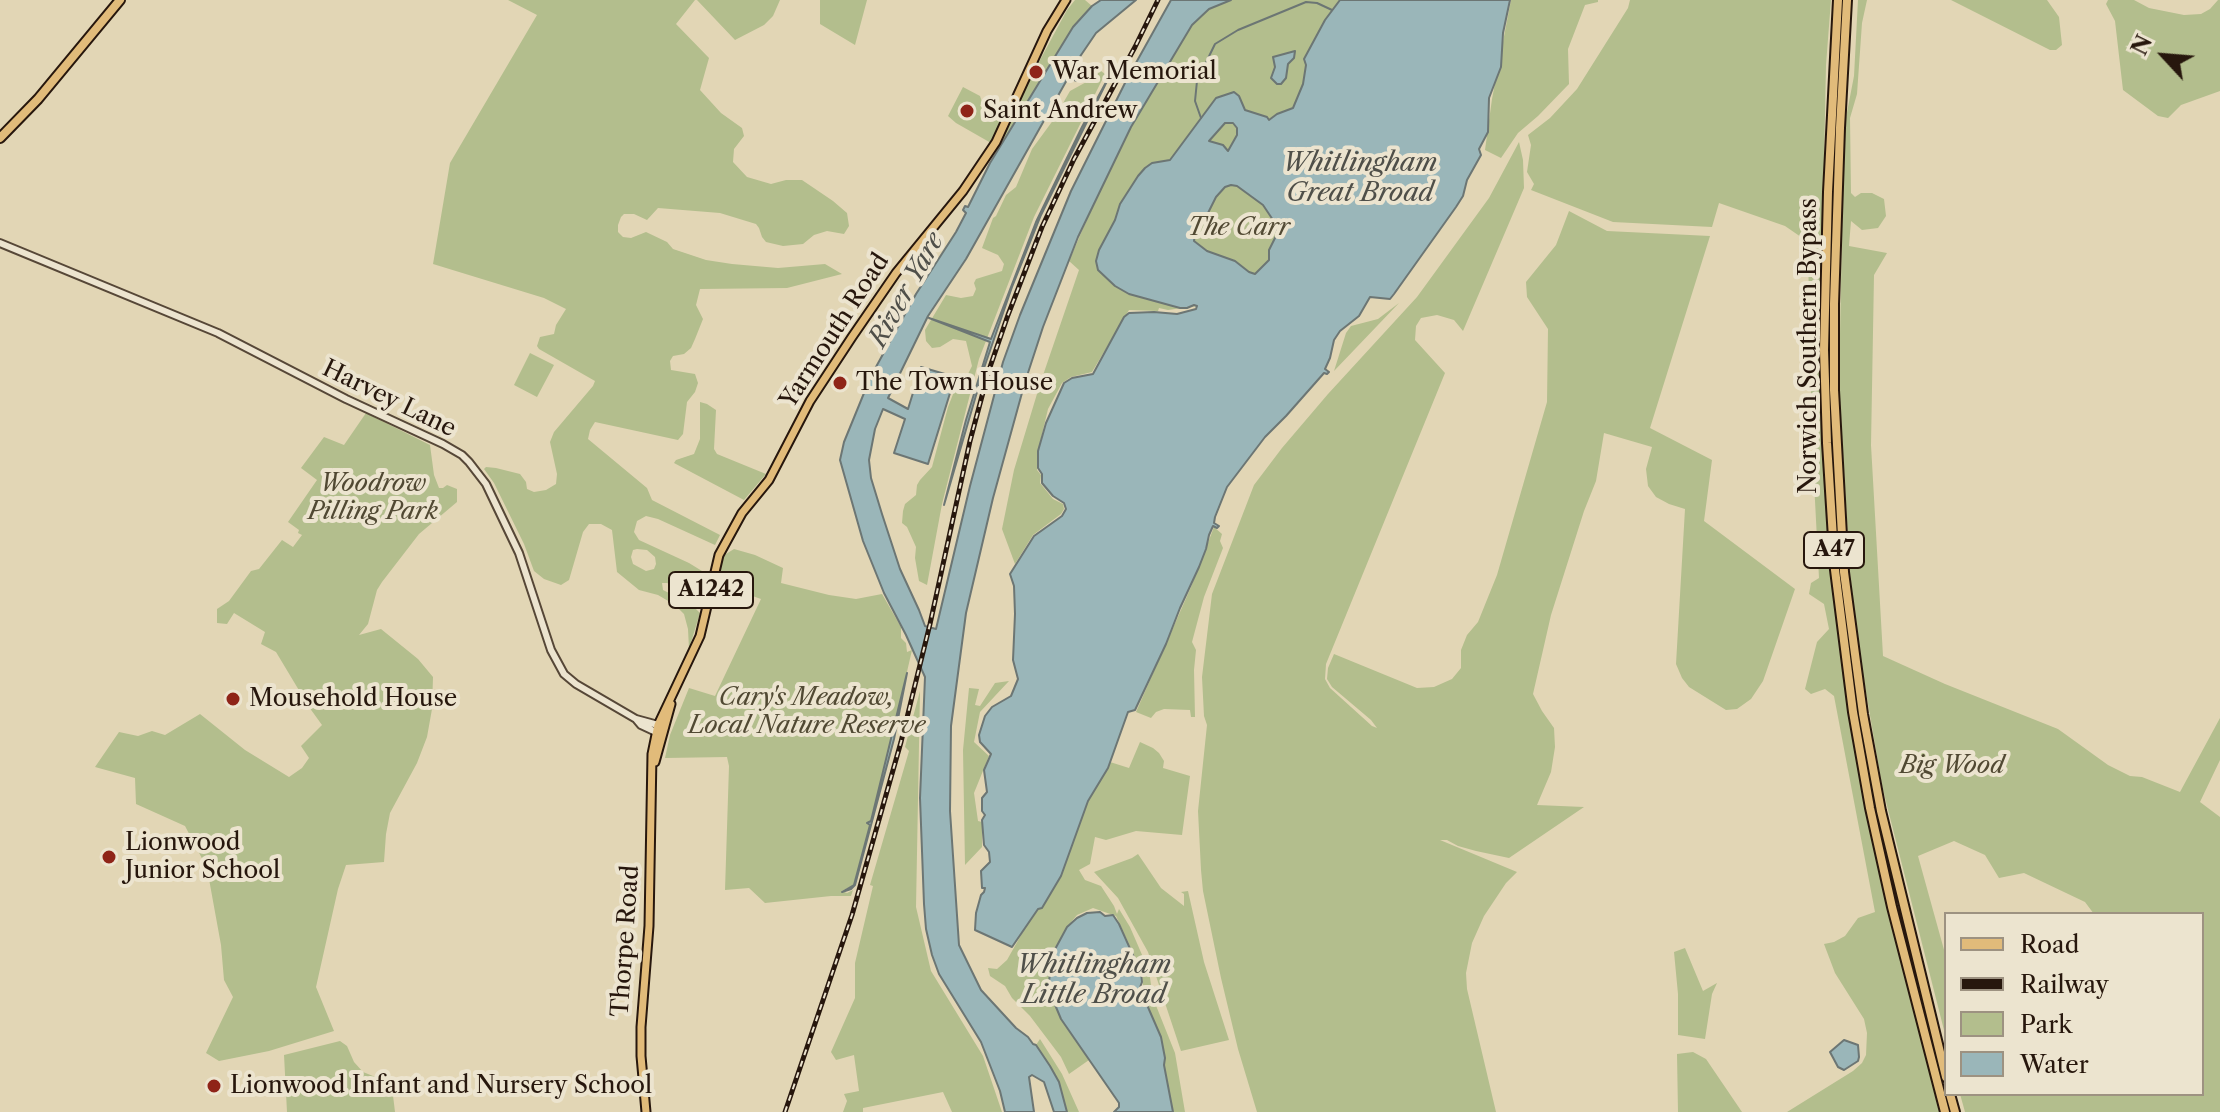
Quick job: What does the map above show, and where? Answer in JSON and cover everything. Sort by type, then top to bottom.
[{"type":"highway","points":[[0,138],[38,99],[120,0]]},
{"type":"highway","name":"Norwich Southern Bypass","points":[[1838,0],[1824,338],[1835,570],[1853,712],[1870,808],[1944,1112]]},
{"type":"highway","name":"Norwich Southern Bypass","points":[[1847,0],[1834,304],[1834,390],[1844,572],[1863,714],[1881,811],[1944,1069]]},
{"type":"main road","name":"Yarmouth Road","points":[[660,730],[695,649],[706,615],[716,565],[735,523],[769,480],[818,388],[887,285],[963,191],[996,142],[1047,31],[1066,0]]},
{"type":"main road","name":"Thorpe Road","points":[[646,1112],[641,1027],[648,944],[652,772],[660,730]]},
{"type":"street","name":"Harvey Lane","points":[[0,243],[218,333],[462,455],[486,484],[519,553],[551,650],[564,674],[641,725],[660,730]]},
{"type":"green space","points":[[508,0],[695,0],[676,24],[709,58],[700,90],[721,113],[742,128],[744,136],[734,149],[733,162],[747,177],[771,184],[802,180],[847,213],[849,226],[844,234],[827,231],[814,235],[803,244],[783,246],[766,242],[756,224],[720,213],[658,208],[647,220],[634,214],[624,214],[618,225],[618,232],[623,237],[631,238],[646,232],[667,242],[673,249],[706,260],[778,268],[825,264],[842,274],[787,288],[700,289],[696,305],[703,319],[695,339],[691,348],[684,354],[673,356],[670,361],[671,370],[695,374],[698,383],[687,402],[683,434],[678,440],[595,422],[590,430],[588,439],[647,488],[652,500],[720,535],[715,545],[646,516],[637,521],[634,532],[639,540],[702,571],[706,579],[700,595],[662,583],[663,590],[691,604],[700,613],[689,649],[684,614],[658,595],[639,590],[617,572],[612,530],[601,524],[589,524],[583,532],[569,580],[561,585],[544,579],[534,571],[524,544],[484,469],[496,468],[520,474],[527,489],[534,492],[556,484],[557,474],[550,442],[554,432],[595,381],[537,346],[540,337],[554,334],[566,309],[544,298],[433,264],[450,163],[537,15]],"holes":[[[633,550],[647,550],[655,557],[656,564],[654,569],[646,571],[633,564],[631,557]]]},
{"type":"green space","points":[[697,0],[780,0],[773,16],[764,25],[735,40]]},
{"type":"green space","points":[[820,0],[867,0],[855,45],[820,24]]},
{"type":"green space","points":[[1075,0],[1085,0],[1092,6],[1073,27],[1001,141],[1033,73]]},
{"type":"green space","name":"The Carr","points":[[1231,0],[1341,0],[1331,12],[1294,108],[1277,234],[1269,260],[1255,274],[1197,306],[1168,310],[1159,308],[1158,311],[1129,310],[1092,372],[1071,377],[1062,383],[1048,409],[1037,470],[1041,475],[1040,483],[1053,499],[1063,504],[1064,509],[1033,535],[1015,564],[1002,529],[1014,470],[1079,270],[1069,261],[1131,127],[1172,55],[1192,25],[1209,8]]},
{"type":"green space","points":[[1511,0],[1598,2],[1585,5],[1568,49],[1569,84],[1518,133],[1501,158],[1485,150]]},
{"type":"green space","points":[[1630,0],[1831,0],[1826,65],[1820,412],[1836,602],[1848,707],[1896,935],[1939,1112],[1787,1112],[1853,1071],[1866,1055],[1864,1019],[1835,973],[1824,944],[1845,936],[1858,918],[1875,912],[1834,696],[1825,689],[1811,694],[1805,689],[1817,642],[1829,629],[1824,604],[1809,594],[1811,583],[1819,578],[1812,443],[1808,252],[1815,249],[1814,245],[1808,246],[1785,226],[1719,203],[1712,227],[1613,222],[1531,190],[1534,184],[1527,172],[1531,145],[1528,135],[1550,118],[1577,89]]},
{"type":"green space","name":"Big Wood","points":[[1858,0],[1867,0],[1862,23],[1857,94],[1850,118],[1851,193],[1855,197],[1861,193],[1872,193],[1884,199],[1886,216],[1878,228],[1862,230],[1851,221],[1849,246],[1887,253],[1874,275],[1871,445],[1883,656],[2058,729],[2108,765],[2130,776],[2142,777],[2180,792],[2220,718],[2220,760],[2200,802],[2220,817],[2220,1112],[1965,1112],[1961,1096],[2204,1096],[2204,912],[2092,912],[2085,902],[2024,873],[1999,878],[1985,855],[1954,841],[1918,856],[1944,950],[1944,1030],[1882,786],[1858,645],[1850,573],[1839,385],[1844,128],[1854,76]]},
{"type":"green space","points":[[1951,0],[2047,0],[2059,17],[2062,45],[2050,50]]},
{"type":"green space","points":[[2108,0],[2134,0],[2149,8],[2184,15],[2201,14],[2220,0],[2220,91],[2181,105],[2168,118],[2158,116],[2123,90],[2115,21],[2106,4]]},
{"type":"green space","points":[[1101,71],[1105,74],[1034,217],[979,359],[942,504],[927,585],[919,581],[916,547],[902,523],[903,511],[905,504],[916,495],[920,480],[932,467],[959,379],[968,374],[972,366],[966,341],[953,339],[932,348],[926,341],[925,330],[946,295],[961,298],[973,296],[976,279],[1002,271],[1004,264],[998,255],[982,248],[993,218],[1006,195],[1016,187],[1032,149],[1070,91]]},
{"type":"green space","points":[[963,87],[980,96],[980,106],[1006,115],[991,143],[948,116]]},
{"type":"green space","points":[[1519,142],[1524,188],[1463,331],[1454,320],[1437,315],[1421,318],[1416,326],[1415,340],[1445,373],[1326,664],[1325,679],[1330,688],[1377,728],[1327,679],[1334,654],[1417,688],[1434,687],[1452,679],[1461,668],[1461,650],[1467,635],[1478,622],[1497,575],[1547,402],[1548,329],[1527,297],[1526,282],[1556,245],[1569,211],[1607,231],[1710,236],[1650,428],[1712,460],[1704,521],[1795,589],[1763,681],[1751,699],[1737,709],[1726,710],[1689,687],[1676,664],[1685,509],[1656,497],[1648,486],[1646,469],[1652,447],[1604,433],[1596,481],[1551,615],[1533,694],[1554,728],[1555,747],[1551,772],[1537,805],[1584,807],[1509,858],[1440,840],[1517,872],[1484,916],[1472,943],[1466,973],[1496,1112],[1257,1112],[1221,978],[1201,870],[1198,811],[1207,725],[1202,677],[1212,594],[1254,485],[1328,394],[1417,297],[1489,198]]},
{"type":"green space","points":[[1399,303],[1334,371],[1351,326],[1378,319]]},
{"type":"green space","points":[[530,353],[554,365],[537,397],[514,385]]},
{"type":"green space","points":[[700,402],[716,410],[714,449],[717,454],[766,474],[744,500],[674,463],[694,454],[700,439]]},
{"type":"green space","name":"Woodrow Pilling Park","points":[[366,413],[430,445],[439,488],[447,485],[457,489],[457,502],[419,534],[382,582],[368,624],[359,635],[381,629],[418,659],[433,677],[427,737],[390,813],[384,862],[346,865],[338,889],[316,987],[334,1031],[269,1051],[219,1061],[206,1053],[233,997],[224,980],[207,868],[185,826],[136,804],[135,778],[95,767],[119,732],[138,736],[152,731],[165,735],[200,714],[245,750],[289,777],[302,768],[309,758],[301,746],[322,725],[276,652],[261,644],[265,632],[234,613],[227,624],[217,623],[217,609],[229,601],[251,571],[259,569],[282,540],[293,547],[302,535],[288,522],[317,480],[301,468],[324,437],[344,445]]},
{"type":"green space","points":[[1214,527],[1222,534],[1220,541],[1223,548],[1204,597],[1192,642],[1196,650],[1195,717],[1191,717],[1190,710],[1164,709],[1151,718],[1136,712]]},
{"type":"green space","name":"Cary's Meadow, Local Nature Reserve","points":[[734,549],[783,568],[781,583],[856,599],[882,594],[901,627],[901,638],[906,643],[907,652],[912,650],[872,824],[854,885],[842,891],[847,893],[853,890],[851,896],[765,903],[749,888],[725,890],[727,757],[665,758],[670,735],[689,688],[715,696],[761,599],[716,583],[721,560]]},
{"type":"green space","points":[[1009,681],[980,712],[974,742],[989,756],[974,793],[978,821],[982,822],[982,847],[965,865],[963,750],[969,688],[979,689],[975,705],[980,706],[995,683]]},
{"type":"green space","points":[[920,691],[916,907],[931,971],[983,1056],[1002,1112],[952,1112],[943,1092],[863,1108],[863,1112],[843,1112],[847,1101],[844,1094],[859,1091],[854,1055],[836,1060],[831,1052],[855,998],[855,963],[873,886],[870,885],[909,751],[905,747]]},
{"type":"green space","points":[[1140,742],[1159,753],[1164,761],[1163,768],[1190,776],[1182,835],[1136,831],[1106,840],[1095,837],[1090,864],[1079,870],[1085,880],[1101,886],[1117,914],[1119,909],[1130,927],[1149,971],[1153,998],[1175,1053],[1185,1112],[1173,1112],[1161,1037],[1144,998],[1142,972],[1116,916],[1093,908],[1077,915],[1053,953],[1061,1019],[1089,1060],[1069,1074],[1061,1057],[1030,1016],[1005,986],[990,976],[988,968],[997,969],[1007,960],[1029,921],[1060,878],[1088,801],[1110,762],[1129,768]]},
{"type":"green space","points":[[1138,854],[1161,888],[1184,906],[1184,894],[1181,892],[1188,891],[1204,962],[1229,1040],[1181,1051],[1148,952],[1118,898],[1094,872]]},
{"type":"green space","points":[[1685,948],[1703,991],[1717,983],[1712,994],[1705,1039],[1678,1035],[1674,952]]},
{"type":"green space","points":[[1040,1039],[1062,1074],[1079,1112],[1067,1112],[1059,1082],[1036,1045]]},
{"type":"green space","points":[[340,1041],[347,1046],[354,1062],[363,1072],[383,1080],[391,1079],[395,1112],[287,1112],[284,1055]]},
{"type":"green space","points":[[1693,1052],[1706,1059],[1742,1112],[1678,1112],[1677,1054]]},
{"type":"water","points":[[1101,0],[1136,0],[1096,33],[1077,61],[1083,68],[1077,81],[1068,78],[966,259],[928,316],[888,398],[908,409],[921,367],[955,377],[928,464],[894,453],[905,419],[883,409],[875,429],[869,460],[871,478],[900,569],[925,626],[936,629],[1003,362],[1071,191],[1171,0],[1231,0],[1209,9],[1192,25],[1131,127],[1078,237],[1025,382],[966,613],[951,726],[950,811],[959,945],[981,990],[1036,1045],[1050,1066],[1059,1082],[1067,1112],[1054,1112],[1044,1082],[1032,1075],[1029,1077],[1034,1112],[1005,1112],[981,1042],[939,974],[932,955],[924,904],[920,798],[925,677],[884,593],[863,541],[840,460],[844,442],[871,376],[916,294],[956,232],[966,213],[963,210],[965,206],[968,207],[990,163],[1073,27]]},
{"type":"water","name":"Whitlingham Great Broad","points":[[1340,0],[1510,0],[1503,33],[1501,67],[1489,98],[1488,132],[1479,149],[1481,155],[1467,180],[1463,196],[1394,294],[1390,299],[1370,297],[1359,316],[1340,331],[1325,369],[1329,372],[1324,373],[1265,437],[1227,487],[1215,517],[1214,523],[1219,526],[1213,526],[1199,567],[1135,710],[1128,712],[1108,768],[1088,801],[1061,876],[1042,908],[1038,909],[1012,947],[975,930],[976,913],[985,888],[982,888],[981,871],[990,862],[984,845],[982,798],[987,792],[984,770],[991,754],[980,742],[979,735],[985,716],[992,707],[1011,696],[1018,679],[1013,660],[1015,614],[1014,586],[1010,574],[1034,536],[1062,516],[1066,509],[1064,503],[1042,483],[1038,468],[1038,451],[1046,423],[1064,383],[1072,378],[1093,374],[1129,313],[1177,314],[1196,309],[1197,306],[1180,308],[1129,294],[1115,286],[1098,270],[1096,261],[1099,250],[1120,204],[1138,176],[1152,163],[1170,160],[1216,98],[1234,92],[1245,110],[1269,120],[1293,108],[1303,84],[1304,59]],"holes":[[[1225,123],[1233,123],[1237,128],[1237,135],[1228,151],[1223,145],[1209,141]],[[1231,185],[1263,205],[1275,223],[1277,234],[1269,250],[1269,260],[1255,274],[1235,261],[1207,251],[1194,241],[1216,197]]]},
{"type":"water","points":[[1295,51],[1294,58],[1288,64],[1286,78],[1277,84],[1271,78],[1275,67],[1273,57]]},
{"type":"water","points":[[1112,71],[1041,215],[1012,287],[984,368],[944,505],[990,342],[929,318],[991,339],[1036,222]]},
{"type":"water","points":[[907,673],[894,739],[855,885],[842,892],[854,885],[870,825],[867,823],[871,821]]},
{"type":"water","name":"Whitlingham Little Broad","points":[[1100,912],[1105,916],[1113,915],[1141,973],[1138,993],[1144,998],[1161,1037],[1173,1112],[1114,1112],[1119,1103],[1061,1019],[1048,988],[1053,953],[1067,927],[1087,913]]},
{"type":"water","points":[[1844,1040],[1858,1045],[1859,1057],[1844,1070],[1838,1067],[1830,1052]]},
{"type":"waterway","points":[[1201,118],[1195,101],[1197,81],[1215,44],[1238,30],[1306,2],[1332,10]]},
{"type":"railway","points":[[785,1112],[852,915],[901,742],[989,370],[1042,227],[1074,159],[1158,0]]},
{"type":"place","name":"War Memorial","points":[[1036,72]]},
{"type":"place","name":"Saint Andrew","points":[[967,111]]},
{"type":"place","name":"The Town House","points":[[840,383]]},
{"type":"place","name":"Mousehold House","points":[[233,699]]},
{"type":"place","name":"Lionwood Junior School","points":[[109,857]]},
{"type":"place","name":"Lionwood Infant and Nursery School","points":[[214,1086]]},
{"type":"water label","name":"River Yare","points":[[907,290]]}]
